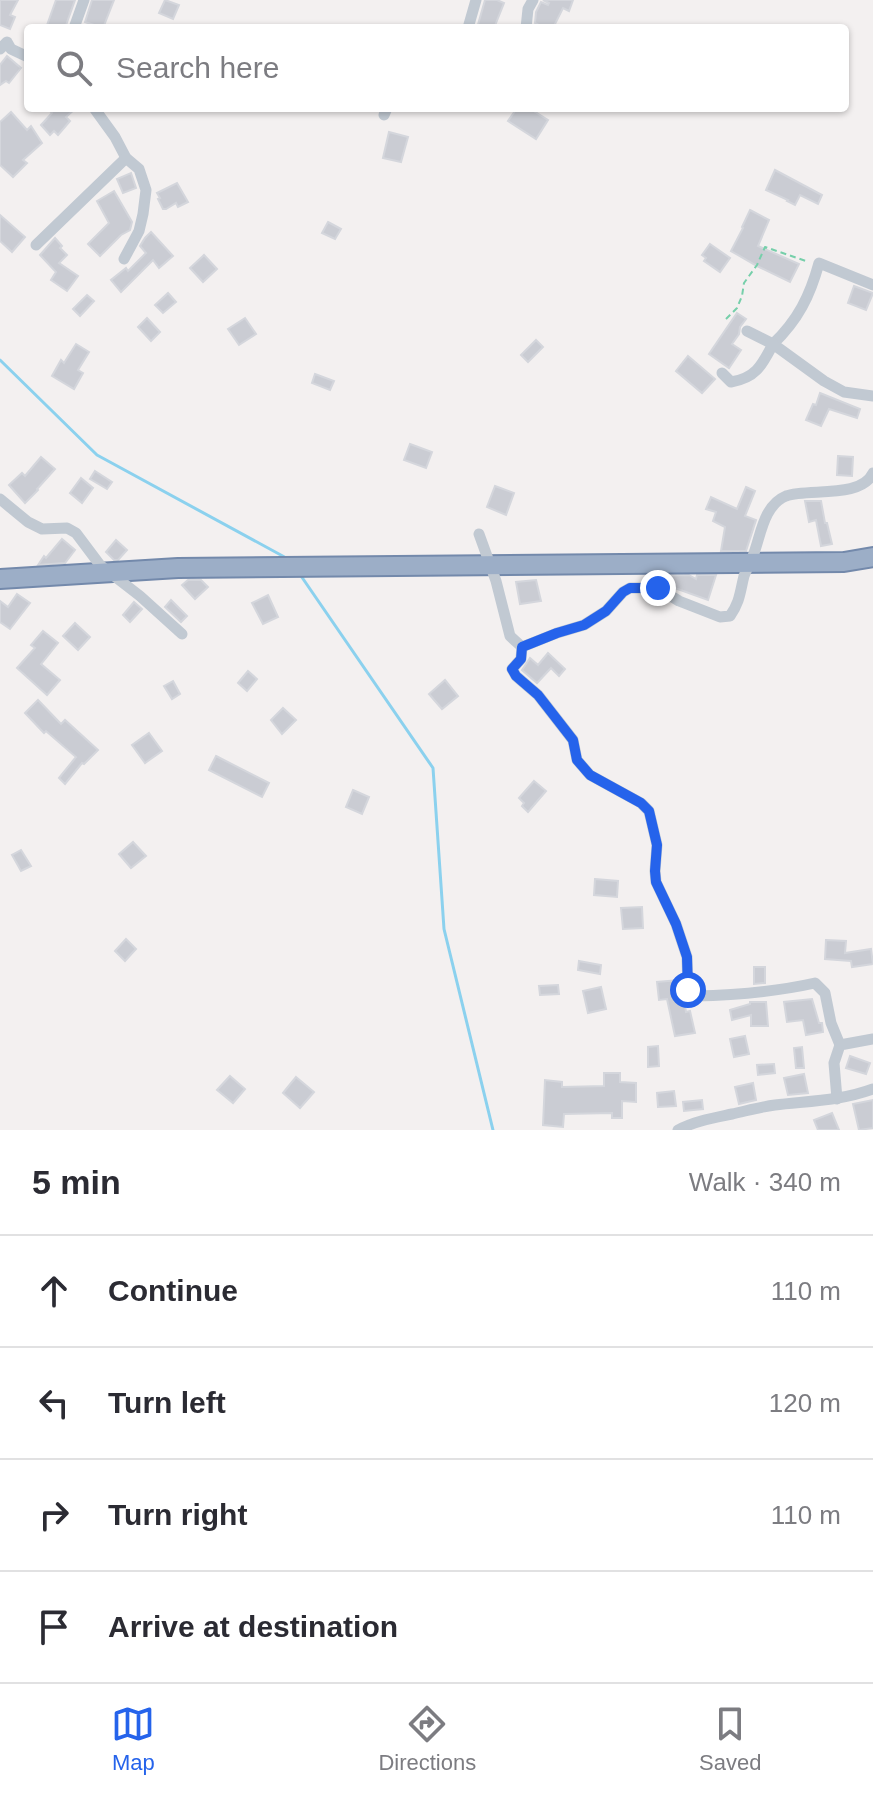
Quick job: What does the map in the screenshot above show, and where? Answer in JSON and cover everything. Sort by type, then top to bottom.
[{"type":"highway","points":[[0,579],[178,568],[844,562],[873,557]]},
{"type":"street","points":[[75,24],[84,0]]},
{"type":"street","points":[[469,24],[476,0]]},
{"type":"street","points":[[526,24],[528,9],[533,0]]},
{"type":"street","points":[[2,42],[24,55]]},
{"type":"street","points":[[97,112],[126,158],[139,169],[146,190],[139,231],[124,259]]},
{"type":"street","points":[[36,245],[126,158]]},
{"type":"street","points":[[722,373],[731,382],[745,380],[756,371],[803,306],[819,263],[873,285]]},
{"type":"street","points":[[747,331],[773,344],[834,387],[844,392],[873,396]]},
{"type":"street","points":[[522,647],[584,625],[606,611],[630,588],[658,588],[679,601],[720,617],[730,616],[739,604],[760,529],[771,509],[786,496],[857,486],[870,479],[873,473]]},
{"type":"street","points":[[0,499],[28,522],[42,529],[67,528],[76,533],[100,565],[182,634]]},
{"type":"street","points":[[479,534],[496,581],[510,636],[522,647]]},
{"type":"street","points":[[522,647],[521,659],[512,669],[538,695],[573,740],[577,760],[590,775],[641,803],[649,811],[657,845],[656,882],[676,924],[687,957],[688,990],[695,996],[744,995],[815,983],[825,993],[831,1023],[840,1045],[834,1063],[837,1099]]},
{"type":"street","points":[[840,1045],[873,1039]]},
{"type":"street","points":[[678,1130],[690,1123],[774,1105],[856,1096],[873,1089]]},
{"type":"path","points":[[726,319],[737,308],[744,283],[765,247],[801,261],[819,263]]},
{"type":"building","points":[[0,0],[18,0],[10,15],[15,17],[10,29],[0,25]]},
{"type":"building","points":[[56,0],[75,0],[66,24],[47,24]]},
{"type":"building","points":[[92,0],[114,0],[105,24],[85,22]]},
{"type":"building","points":[[165,0],[179,5],[173,19],[159,13]]},
{"type":"building","points":[[485,0],[504,3],[496,24],[478,24]]},
{"type":"building","points":[[543,0],[573,0],[569,11],[563,8],[555,24],[535,23],[541,2],[549,3]]},
{"type":"building","points":[[7,56],[21,68],[9,83],[6,81],[0,85],[0,65]]},
{"type":"building","points":[[11,112],[27,130],[31,126],[42,143],[23,160],[27,163],[13,177],[0,165],[0,122]]},
{"type":"building","points":[[72,112],[66,117],[70,121],[58,135],[54,131],[50,135],[41,125],[52,113]]},
{"type":"building","points":[[514,112],[535,112],[548,120],[536,139],[508,121]]},
{"type":"building","points":[[389,132],[408,137],[401,162],[383,158]]},
{"type":"building","points":[[775,170],[822,195],[818,204],[800,195],[795,205],[766,190]]},
{"type":"building","points":[[131,173],[136,188],[123,193],[117,179]]},
{"type":"building","points":[[177,183],[188,202],[163,209],[157,193]]},
{"type":"building","points":[[114,191],[132,222],[130,230],[100,256],[88,244],[109,223],[97,201]]},
{"type":"building","points":[[750,210],[769,220],[758,246],[799,264],[790,282],[731,251]]},
{"type":"building","points":[[0,215],[25,237],[12,252],[0,241]]},
{"type":"building","points":[[328,222],[341,229],[335,239],[322,233]]},
{"type":"building","points":[[151,232],[173,256],[159,268],[153,260],[121,292],[111,280],[126,268],[128,271],[146,253],[140,246]]},
{"type":"building","points":[[55,238],[67,255],[59,263],[78,276],[67,291],[51,280],[56,272],[40,255]]},
{"type":"building","points":[[710,244],[730,258],[720,272],[704,261],[706,258],[702,255]]},
{"type":"building","points":[[204,255],[217,269],[203,282],[190,268]]},
{"type":"building","points":[[854,286],[873,293],[866,310],[848,303]]},
{"type":"building","points":[[168,293],[176,302],[163,313],[155,305]]},
{"type":"building","points":[[87,295],[94,301],[80,316],[73,309]]},
{"type":"building","points":[[737,313],[746,319],[732,344],[741,350],[729,368],[709,354]]},
{"type":"building","points":[[147,318],[160,332],[151,341],[138,327]]},
{"type":"building","points":[[245,318],[256,334],[239,345],[228,329]]},
{"type":"building","points":[[536,340],[543,347],[528,362],[521,355]]},
{"type":"building","points":[[76,344],[89,352],[78,370],[83,373],[74,389],[52,376]]},
{"type":"building","points":[[688,356],[715,379],[702,393],[676,371]]},
{"type":"building","points":[[315,374],[334,381],[330,390],[312,383]]},
{"type":"building","points":[[820,393],[860,409],[857,418],[829,409],[821,426],[806,420]]},
{"type":"building","points":[[410,444],[432,452],[426,468],[404,460]]},
{"type":"building","points":[[838,456],[853,457],[852,476],[837,475]]},
{"type":"building","points":[[41,457],[55,469],[25,503],[9,485],[22,473],[25,476]]},
{"type":"building","points":[[95,471],[112,482],[107,489],[90,479]]},
{"type":"building","points":[[81,478],[93,488],[82,503],[70,493]]},
{"type":"building","points":[[495,486],[514,493],[506,515],[487,507]]},
{"type":"building","points":[[746,487],[755,491],[745,516],[756,520],[746,551],[721,551],[725,527],[713,521],[716,512],[706,509],[711,497],[737,509]]},
{"type":"building","points":[[805,501],[821,501],[832,544],[821,546],[816,520],[809,522]]},
{"type":"building","points":[[62,539],[75,550],[65,563],[38,565],[44,556],[46,558]]},
{"type":"building","points":[[116,540],[127,550],[118,560],[114,560],[106,552]]},
{"type":"building","points":[[689,575],[696,579],[697,575],[716,575],[708,600],[672,587],[662,580],[651,579],[652,576]]},
{"type":"building","points":[[188,580],[201,580],[208,587],[195,599],[182,585]]},
{"type":"building","points":[[536,580],[541,601],[520,604],[516,582]]},
{"type":"building","points":[[17,594],[30,603],[10,629],[0,622],[0,601],[8,607]]},
{"type":"building","points":[[268,595],[278,617],[263,624],[252,603]]},
{"type":"building","points":[[171,600],[187,616],[181,622],[165,607]]},
{"type":"building","points":[[134,602],[142,609],[130,622],[123,615]]},
{"type":"building","points":[[75,623],[90,637],[78,650],[63,636]]},
{"type":"building","points":[[43,631],[58,643],[41,664],[60,680],[47,695],[17,668],[35,648],[31,645]]},
{"type":"building","points":[[548,653],[565,669],[559,676],[551,668],[537,683],[522,670],[530,658],[538,665]]},
{"type":"building","points":[[248,671],[257,679],[247,691],[238,683]]},
{"type":"building","points":[[445,680],[458,696],[442,709],[429,694]]},
{"type":"building","points":[[173,681],[180,694],[172,699],[164,686]]},
{"type":"building","points":[[38,700],[61,724],[65,720],[98,750],[82,763],[65,784],[59,778],[76,757],[46,731],[44,733],[25,713]]},
{"type":"building","points":[[283,708],[296,720],[282,734],[271,720]]},
{"type":"building","points":[[149,733],[162,751],[145,763],[132,745]]},
{"type":"building","points":[[216,756],[269,783],[262,797],[209,770]]},
{"type":"building","points":[[534,781],[546,791],[528,812],[519,798]]},
{"type":"building","points":[[353,790],[369,797],[362,814],[346,807]]},
{"type":"building","points":[[133,842],[146,856],[131,868],[119,854]]},
{"type":"building","points":[[21,850],[31,866],[21,871],[12,855]]},
{"type":"building","points":[[595,879],[618,881],[617,897],[594,895]]},
{"type":"building","points":[[642,907],[643,928],[623,929],[621,908]]},
{"type":"building","points":[[126,939],[136,949],[125,961],[115,951]]},
{"type":"building","points":[[826,940],[846,941],[845,953],[871,949],[873,964],[852,967],[851,961],[825,959]]},
{"type":"building","points":[[579,961],[601,965],[600,974],[578,970]]},
{"type":"building","points":[[754,967],[765,967],[765,983],[754,984]]},
{"type":"building","points":[[679,980],[686,1012],[690,1011],[695,1033],[675,1036],[667,999],[659,1000],[657,982]]},
{"type":"building","points":[[558,985],[559,994],[540,995],[539,986]]},
{"type":"building","points":[[601,987],[606,1009],[588,1013],[583,991]]},
{"type":"building","points":[[812,999],[823,1032],[806,1035],[803,1020],[787,1022],[784,1002]]},
{"type":"building","points":[[750,1002],[766,1002],[768,1026],[751,1026],[751,1015],[732,1020],[730,1010]]},
{"type":"building","points":[[745,1036],[749,1054],[734,1057],[730,1039]]},
{"type":"building","points":[[658,1046],[659,1066],[648,1067],[648,1047]]},
{"type":"building","points":[[802,1047],[804,1068],[796,1068],[794,1048]]},
{"type":"building","points":[[850,1056],[870,1063],[866,1074],[846,1068]]},
{"type":"building","points":[[774,1064],[775,1073],[758,1075],[757,1065]]},
{"type":"building","points":[[604,1073],[620,1073],[620,1082],[636,1083],[636,1102],[622,1101],[622,1118],[612,1118],[612,1113],[564,1114],[563,1127],[543,1125],[545,1080],[562,1082],[562,1087],[604,1086]]},
{"type":"building","points":[[804,1074],[808,1093],[788,1095],[784,1078]]},
{"type":"building","points":[[230,1076],[245,1089],[233,1103],[217,1090]]},
{"type":"building","points":[[296,1077],[314,1092],[300,1108],[283,1093]]},
{"type":"building","points":[[753,1083],[756,1100],[739,1104],[735,1087]]},
{"type":"building","points":[[674,1091],[676,1106],[658,1107],[657,1093]]},
{"type":"building","points":[[702,1100],[703,1109],[684,1111],[683,1102]]},
{"type":"building","points":[[873,1100],[873,1128],[859,1130],[853,1104]]},
{"type":"building","points":[[832,1113],[839,1130],[818,1130],[814,1120]]},
{"type":"waterway","points":[[0,360],[97,455],[290,560]]},
{"type":"waterway","points":[[299,573],[433,768],[444,929],[493,1130]]},
{"type":"route","points":[[658,588],[630,588],[606,611],[584,625],[522,647],[521,659],[512,669],[538,695],[573,740],[577,760],[590,775],[641,803],[649,811],[657,845],[656,882],[676,924],[687,957],[688,990]]}]
